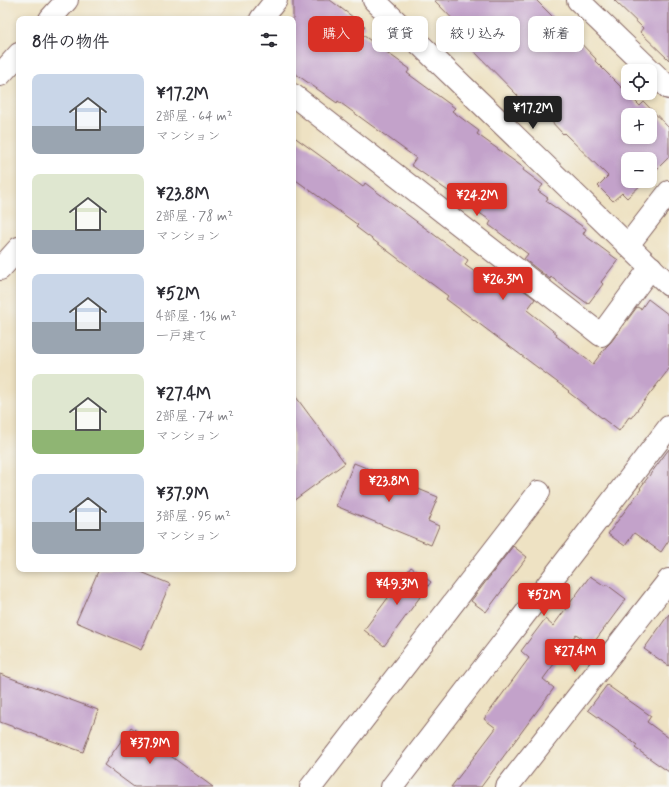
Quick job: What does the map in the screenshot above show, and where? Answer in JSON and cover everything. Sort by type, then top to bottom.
[{"type":"street","points":[[53,16],[67,0]]},
{"type":"street","points":[[263,16],[276,0]]},
{"type":"street","points":[[374,0],[669,285]]},
{"type":"street","points":[[578,0],[669,88]]},
{"type":"street","points":[[0,75],[16,57]]},
{"type":"street","points":[[296,97],[601,335],[651,267]]},
{"type":"street","points":[[628,245],[669,192]]},
{"type":"street","points":[[0,269],[16,251]]},
{"type":"street","points":[[392,787],[669,427]]},
{"type":"street","points":[[312,787],[539,492]]},
{"type":"street","points":[[507,787],[669,580]]},
{"type":"building","points":[[293,0],[330,0],[352,16],[308,16],[308,52],[364,52],[364,36],[372,42],[372,52],[386,52],[410,69],[407,73],[455,108],[452,111],[479,131],[477,134],[524,168],[523,170],[543,185],[538,191],[548,198],[546,201],[586,229],[583,234],[618,260],[601,282],[603,284],[588,304],[551,277],[550,279],[524,259],[528,254],[489,225],[491,221],[411,165],[416,158],[338,101],[337,103],[296,74],[296,16],[293,16]]},
{"type":"building","points":[[434,0],[536,0],[552,16],[528,16],[528,52],[584,52],[584,47],[596,59],[595,61],[621,87],[621,100],[634,100],[640,106],[644,102],[650,108],[621,108],[621,144],[657,144],[657,116],[669,128],[669,157],[657,169],[657,152],[621,152],[621,188],[638,188],[627,198],[622,193],[613,201],[598,186],[608,176],[564,133],[563,134],[535,104],[532,107],[521,96],[520,98],[475,52],[520,52],[520,16],[450,16]]},
{"type":"building","points":[[614,0],[669,0],[669,60],[640,32],[643,28]]},
{"type":"building","points":[[296,138],[363,187],[365,183],[468,260],[465,265],[500,290],[509,279],[535,299],[527,310],[557,334],[556,336],[593,364],[637,307],[641,309],[648,299],[669,315],[669,369],[619,431],[568,392],[569,391],[446,299],[448,296],[356,227],[358,225],[296,180]]},
{"type":"building","points":[[296,397],[345,463],[296,499]]},
{"type":"building","points":[[669,449],[669,540],[661,552],[634,533],[625,546],[608,534]]},
{"type":"building","points":[[354,463],[438,497],[428,521],[439,526],[431,545],[336,506]]},
{"type":"building","points":[[513,546],[527,557],[486,612],[471,601]]},
{"type":"building","points":[[411,567],[431,582],[384,646],[364,630]]},
{"type":"building","points":[[98,572],[141,572],[170,584],[141,650],[76,622]]},
{"type":"building","points":[[590,576],[605,586],[606,584],[626,599],[592,645],[576,634],[543,679],[554,688],[481,787],[451,787],[496,728],[484,719],[529,658],[521,651],[545,619],[553,626]]},
{"type":"building","points":[[669,614],[669,666],[644,649]]},
{"type":"building","points":[[0,674],[98,710],[83,752],[0,722]]},
{"type":"building","points":[[607,685],[651,716],[647,722],[669,738],[669,772],[635,748],[637,745],[588,710]]},
{"type":"building","points":[[131,727],[213,787],[134,787],[104,765]]}]
